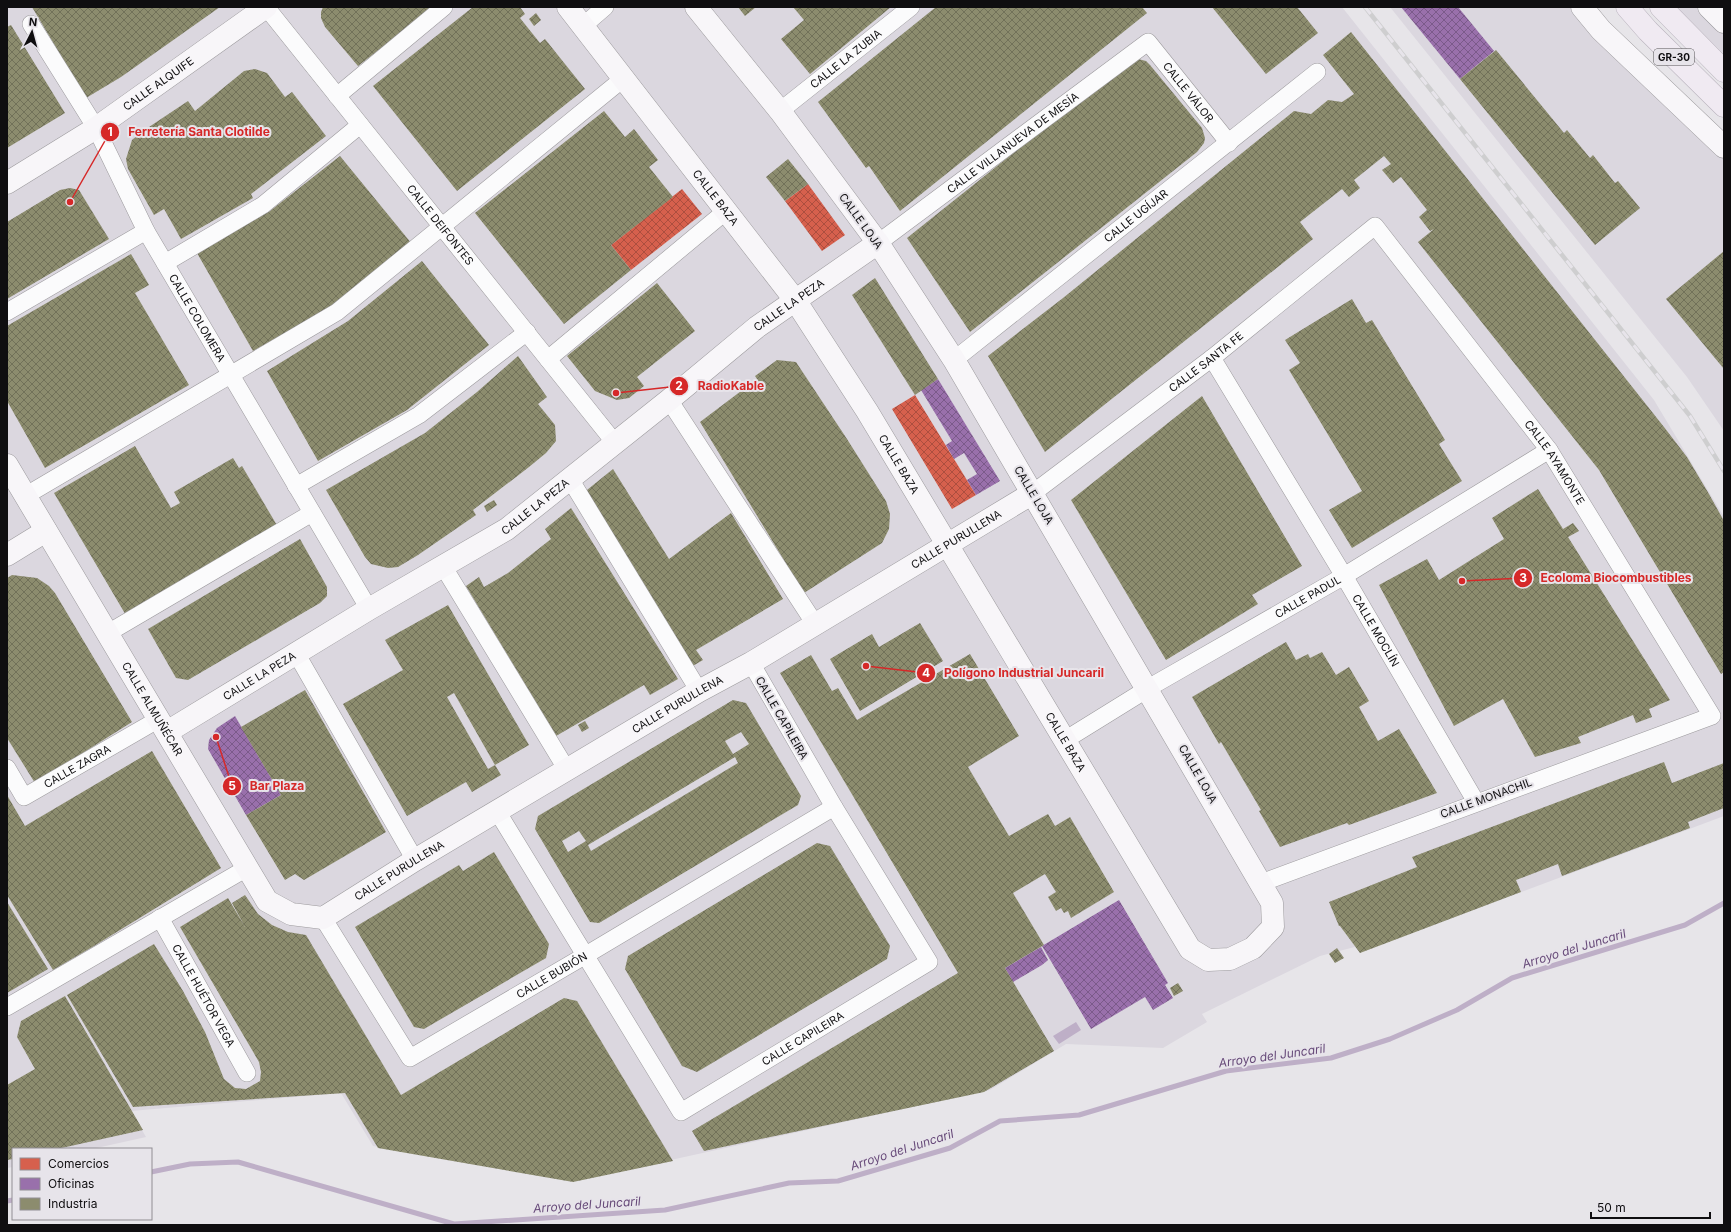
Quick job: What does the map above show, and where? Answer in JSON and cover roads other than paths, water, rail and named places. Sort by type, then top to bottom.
[{"type":"highway","name":"GR-30","points":[[1627,7],[1648,31],[1724,106]]},
{"type":"highway","name":"GR-30","points":[[1661,7],[1724,72]]},
{"type":"street","name":"CALLE DEIFONTES","points":[[266,7],[615,443]]},
{"type":"street","name":"CALLE ALQUIFE","points":[[7,183],[96,128],[266,7]]},
{"type":"street","points":[[338,96],[444,7]]},
{"type":"street","name":"CALLE BAZA","points":[[568,7],[795,300],[867,411],[1190,949]]},
{"type":"street","points":[[583,26],[605,7]]},
{"type":"street","name":"CALLE LOJA","points":[[696,7],[780,111],[878,243],[954,360],[1272,903],[1273,927],[1254,948],[1230,959],[1208,960],[1190,949]]},
{"type":"street","name":"CALLE LA ZUBIA","points":[[780,111],[911,7]]},
{"type":"street","points":[[1582,7],[1601,30],[1724,147]]},
{"type":"street","points":[[1709,7],[1724,22]]},
{"type":"street","name":"CALLE COLOMERA","points":[[31,24],[96,128],[146,231],[369,609]]},
{"type":"street","name":"CALLE VÁLOR","points":[[1148,42],[1229,143]]},
{"type":"street","name":"CALLE VILLANUEVA DE MESÍA","points":[[878,243],[1148,42]]},
{"type":"street","name":"CALLE UGÍJAR","points":[[954,360],[1317,72]]},
{"type":"street","points":[[25,496],[336,312],[624,78]]},
{"type":"street","points":[[165,263],[263,205],[360,125]]},
{"type":"street","points":[[548,359],[726,211]]},
{"type":"street","name":"CALLE SANTA FE","points":[[1032,493],[1212,358],[1374,226]]},
{"type":"street","name":"CALLE AYAMONTE","points":[[1374,226],[1549,450],[1712,716]]},
{"type":"street","points":[[7,312],[146,231]]},
{"type":"street","name":"CALLE LA PEZA","points":[[163,725],[296,653],[507,529],[758,327],[878,243]]},
{"type":"street","points":[[296,486],[419,415],[526,332]]},
{"type":"street","name":"CALLE MOCLÍN","points":[[1212,358],[1344,576],[1476,802]]},
{"type":"street","points":[[668,400],[815,624]]},
{"type":"street","name":"CALLE PADUL","points":[[1065,740],[1148,689],[1344,576],[1549,450]]},
{"type":"street","name":"CALLE ALMUÑÉCAR","points":[[7,466],[267,901],[291,914],[323,918]]},
{"type":"street","points":[[570,479],[700,691]]},
{"type":"street","name":"CALLE PURULLENA","points":[[323,918],[496,811],[750,663],[1032,493]]},
{"type":"street","points":[[108,633],[312,513]]},
{"type":"street","points":[[7,555],[46,532]]},
{"type":"street","points":[[442,566],[567,770]]},
{"type":"street","points":[[296,653],[415,860]]},
{"type":"street","name":"CALLE CAPILEIRA","points":[[496,811],[682,1112],[929,962],[834,807],[750,663]]},
{"type":"street","name":"CALLE MONACHIL","points":[[1261,883],[1476,802],[1712,716]]},
{"type":"street","name":"CALLE ZAGRA","points":[[7,768],[24,797],[163,725]]},
{"type":"street","name":"CALLE BUBIÓN","points":[[323,918],[410,1058],[834,807]]},
{"type":"street","points":[[7,1007],[247,868]]},
{"type":"street","name":"CALLE HUÉTOR VEGA","points":[[160,918],[247,1073]]},
{"type":"waterway","name":"Arroyo del Juncaril","points":[[152,1172],[190,1164],[238,1162],[454,1224],[665,1210],[789,1183],[838,1181],[950,1148],[1000,1121],[1079,1115],[1226,1071],[1331,1058],[1390,1039],[1457,1010],[1512,978],[1685,925],[1724,903]]},
{"type":"waterway","name":"Arroyo del Juncaril","points":[[7,1201],[12,1200]]},
{"type":"railway","points":[[1365,7],[1690,416],[1724,471]]},
{"type":"place","name":"Ferretería Santa Clotilde","points":[[70,202]]},
{"type":"place","name":"RadioKable","points":[[616,393]]},
{"type":"place","name":"Ecoloma Biocombustibles","points":[[1462,581]]},
{"type":"place","name":"Polígono Industrial Juncaril","points":[[866,666]]},
{"type":"place","name":"Bar Plaza","points":[[216,737]]}]
